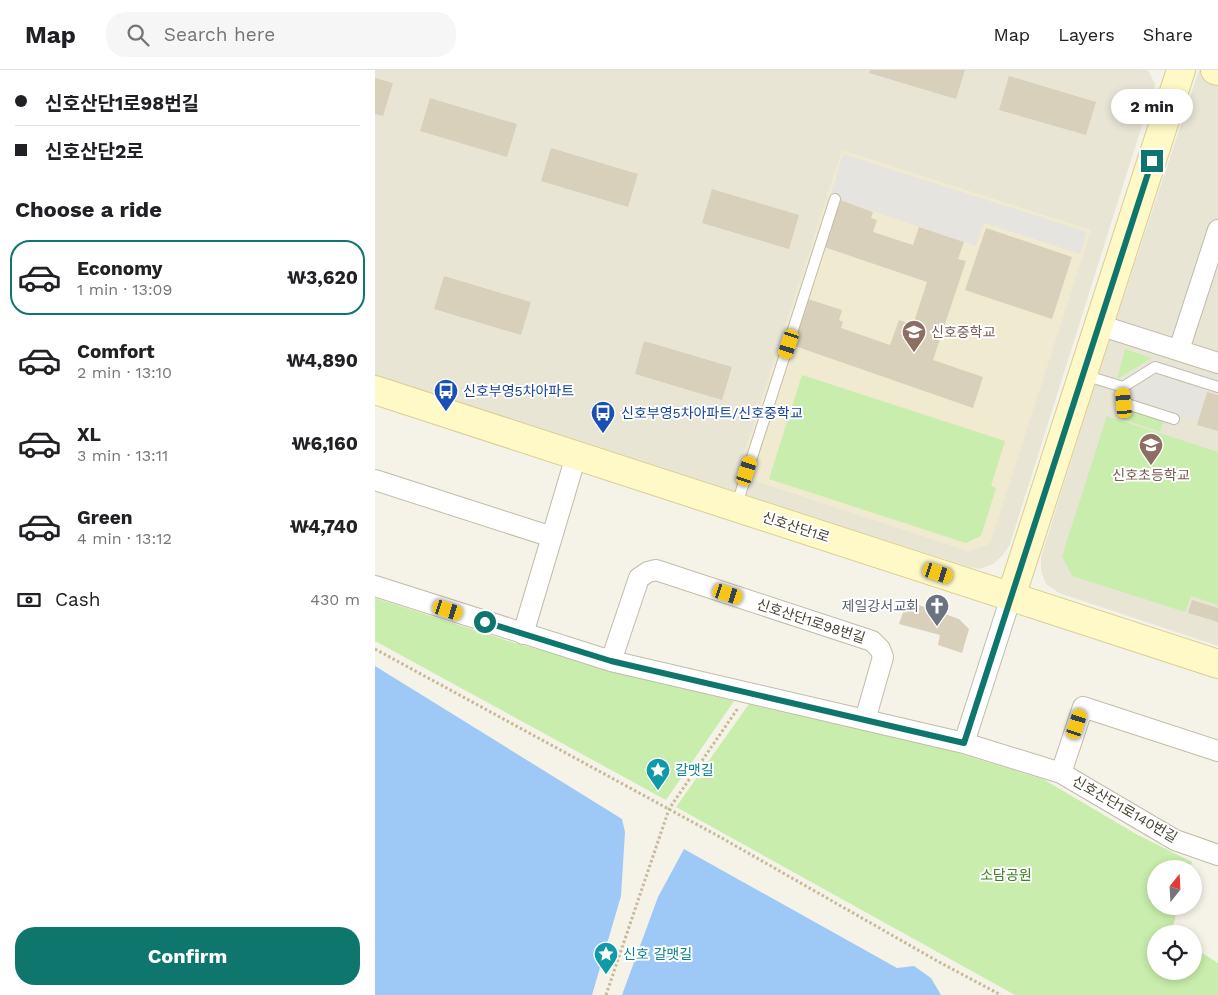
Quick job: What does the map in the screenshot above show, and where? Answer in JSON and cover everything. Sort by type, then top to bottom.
[{"type":"main road","points":[[1011,597],[1181,70]]},
{"type":"main road","name":"신호산단1로","points":[[375,390],[1218,664]]},
{"type":"street","points":[[1179,350],[1218,230]]},
{"type":"street","points":[[1099,325],[1218,363]]},
{"type":"street","points":[[523,634],[576,456]]},
{"type":"street","points":[[375,480],[552,537]]},
{"type":"street","name":"신호산단1로98번길","points":[[611,661],[639,578],[648,572],[656,570],[872,641],[880,649],[883,657],[865,720]]},
{"type":"street","points":[[375,586],[611,661],[964,743],[1011,597]]},
{"type":"street","name":"신호산단1로140번길","points":[[1061,773],[1083,708],[1218,751]]},
{"type":"street","name":"신호산단1로140번길","points":[[964,743],[1061,773],[1175,840],[1218,854]]},
{"type":"lane","points":[[736,508],[835,199]]},
{"type":"lane","points":[[1083,375],[1123,387],[1155,367],[1218,387]]},
{"type":"lane","points":[[1123,387],[1124,403],[1174,419]]},
{"type":"path","points":[[375,649],[669,809],[939,962],[1001,995]]},
{"type":"path","points":[[606,995],[669,809],[748,693]]},
{"type":"shaded area","points":[[375,70],[1148,70],[1155,84],[1010,544],[1003,555],[993,564],[979,569],[966,566],[375,375]]},
{"type":"shaded area","points":[[1199,70],[1218,70],[1218,646],[1059,593],[1046,584],[1041,571],[1041,557],[1103,359]]},
{"type":"shaded area","name":"신호중학교","points":[[842,150],[1091,230],[990,544],[968,551],[737,475]]},
{"type":"shaded area","points":[[843,154],[1087,232],[1080,254],[984,223],[976,246],[830,197]]},
{"type":"shaded area","points":[[1154,358],[1218,379],[1218,393],[1206,390],[1196,420],[1115,393],[1118,381]]},
{"type":"green space","points":[[1125,349],[1152,358],[1117,379]]},
{"type":"green space","points":[[802,375],[1005,441],[991,486],[996,488],[981,536],[966,543],[769,479]]},
{"type":"green space","points":[[1122,407],[1164,421],[1160,432],[1119,418]]},
{"type":"green space","name":"신호초등학교","points":[[1107,416],[1218,452],[1218,605],[1191,596],[1185,612],[1072,576],[1062,556]]},
{"type":"green space","points":[[375,598],[518,644],[734,701],[666,800],[375,641]]},
{"type":"green space","name":"소담공원","points":[[749,704],[945,749],[1043,779],[1136,834],[1188,860],[1147,860],[1147,915],[1176,915],[1173,925],[1147,925],[1147,980],[1202,980],[1202,953],[1218,963],[1218,995],[1015,995],[676,807]]},
{"type":"water","points":[[375,666],[622,819],[625,832],[621,896],[592,995],[375,995]]},
{"type":"water","points":[[684,849],[897,968],[914,966],[931,978],[941,995],[622,995],[658,897]]},
{"type":"building","points":[[870,70],[965,70],[956,99],[869,73]]},
{"type":"building","points":[[1009,76],[1096,102],[1086,135],[999,110]]},
{"type":"building","points":[[375,78],[393,83],[383,116],[375,114]]},
{"type":"building","points":[[430,98],[517,124],[507,157],[420,131]]},
{"type":"building","points":[[551,148],[638,174],[628,207],[541,181]]},
{"type":"building","points":[[712,189],[799,215],[789,249],[702,223]]},
{"type":"building","points":[[840,200],[873,212],[871,218],[877,220],[873,232],[913,245],[919,227],[964,242],[958,259],[966,261],[933,360],[983,377],[973,408],[792,345],[808,299],[842,310],[839,320],[843,322],[841,328],[890,345],[899,320],[913,325],[927,282],[824,247]]},
{"type":"building","points":[[986,228],[1072,257],[1052,319],[965,290]]},
{"type":"building","points":[[444,276],[531,302],[521,335],[434,309]]},
{"type":"building","points":[[644,341],[732,367],[722,400],[635,374]]},
{"type":"building","points":[[1207,392],[1218,395],[1218,431],[1197,425]]},
{"type":"building","points":[[1192,600],[1218,608],[1218,622],[1188,613]]},
{"type":"building","name":"제일강서교회","points":[[907,601],[959,619],[969,629],[962,653],[938,645],[940,635],[899,624]]},
{"type":"place","name":"신호중학교","points":[[914,353]]},
{"type":"place","name":"신호부영5차아파트","points":[[446,412]]},
{"type":"place","name":"신호부영5차아파트/신호중학교","points":[[603,434]]},
{"type":"place","name":"신호초등학교","points":[[1151,466]]},
{"type":"place","name":"제일강서교회","points":[[937,627]]},
{"type":"place","name":"갈맷길","points":[[658,791]]},
{"type":"place","name":"신호 갈맷길","points":[[606,975]]},
{"type":"route","points":[[485,622],[611,661],[964,743],[1152,161]]}]
